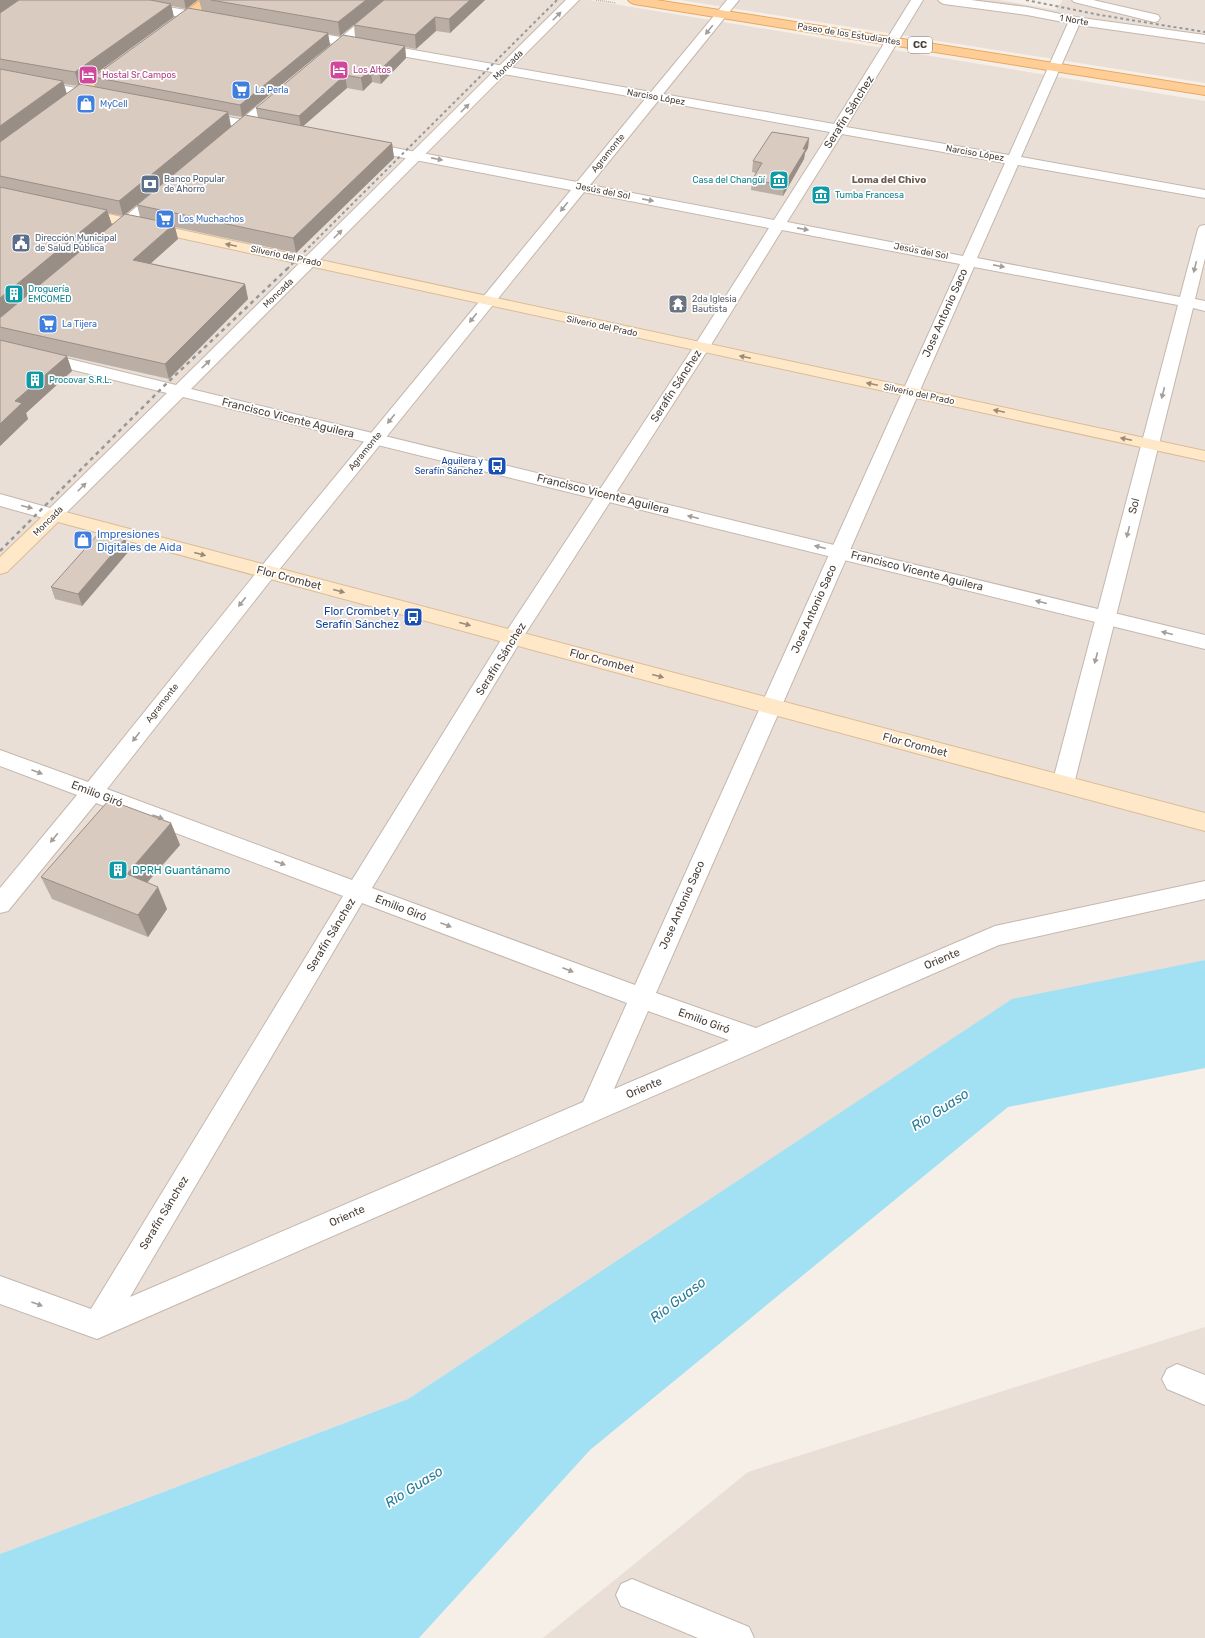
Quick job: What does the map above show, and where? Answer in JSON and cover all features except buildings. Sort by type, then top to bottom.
[{"type":"main road","points":[[163,33],[209,0]]},
{"type":"main road","name":"Paseo de los Estudiantes","points":[[634,0],[1205,91]]},
{"type":"main road","points":[[56,111],[132,56]]},
{"type":"main road","name":"Silverio del Prado","points":[[67,209],[701,348],[1205,456]]},
{"type":"main road","points":[[114,232],[127,222]]},
{"type":"main road","name":"Moncada","points":[[0,568],[54,515]]},
{"type":"main road","name":"Flor Crombet","points":[[54,515],[1205,822]]},
{"type":"street","points":[[107,0],[220,20]]},
{"type":"street","points":[[314,66],[393,0]]},
{"type":"street","name":"Moncada","points":[[54,515],[178,391],[418,156],[573,0]]},
{"type":"street","name":"Agramonte","points":[[0,904],[92,792],[267,572],[733,0]]},
{"type":"street","name":"Serafín Sánchez","points":[[97,1326],[357,892],[513,637],[701,348],[839,129],[917,0]]},
{"type":"street","name":"1 Norte","points":[[944,0],[1027,11],[1075,21],[1205,39]]},
{"type":"street","name":"1 Norte","points":[[1078,0],[1163,20]]},
{"type":"street","name":"Jose Antonio Saco","points":[[592,1110],[1075,21]]},
{"type":"street","name":"Narciso López","points":[[289,32],[1205,194]]},
{"type":"street","points":[[0,77],[112,99]]},
{"type":"street","points":[[221,144],[291,85]]},
{"type":"street","points":[[190,114],[283,131]]},
{"type":"street","name":"Jesús del Sol","points":[[351,143],[1205,306]]},
{"type":"street","points":[[127,222],[174,183]]},
{"type":"street","name":"Sol","points":[[1063,784],[1205,229]]},
{"type":"street","name":"Francisco Vicente Aguilera","points":[[0,347],[1205,642]]},
{"type":"street","name":"Flor Crombet","points":[[0,500],[54,515]]},
{"type":"street","name":"Emilio Giró","points":[[0,758],[757,1040]]},
{"type":"street","name":"Oriente","points":[[97,1326],[995,936],[1205,890]]},
{"type":"street","points":[[0,1290],[97,1326]]},
{"type":"street","points":[[1177,1379],[1205,1390]]},
{"type":"street","points":[[632,1595],[738,1638]]},
{"type":"shaded area","points":[[0,0],[589,0],[1205,101],[1205,960],[1012,1000],[408,1399],[0,1554]]},
{"type":"shaded area","points":[[680,0],[999,0],[1056,10],[1063,0],[1205,0],[1205,83]]},
{"type":"shaded area","points":[[1205,1327],[1205,1638],[543,1638],[748,1472]]},
{"type":"water","name":"Río Guaso","points":[[1205,960],[1205,1068],[1008,1107],[590,1450],[419,1638],[0,1638],[0,1554],[408,1399],[1012,999]]},
{"type":"railway","points":[[287,269],[557,0]]},
{"type":"railway","points":[[1026,0],[1100,15],[1205,32]]},
{"type":"railway","points":[[0,551],[163,387],[288,268]]},
{"type":"place","name":"Los Altos","points":[[339,70]]},
{"type":"place","name":"Hostal Sr Campos","points":[[88,75]]},
{"type":"place","name":"La Perla","points":[[241,90]]},
{"type":"place","name":"MyCell","points":[[86,104]]},
{"type":"place","name":"Casa del Changüí","points":[[779,180]]},
{"type":"place","name":"Banco Popular de Ahorro","points":[[150,184]]},
{"type":"place","name":"Tumba Francesa","points":[[821,195]]},
{"type":"place","name":"Los Muchachos","points":[[165,219]]},
{"type":"place","name":"Dirección Municipal de Salud Pública","points":[[21,243]]},
{"type":"place","name":"Droguería EMCOMED","points":[[14,294]]},
{"type":"place","name":"2da Iglesia Bautista","points":[[678,304]]},
{"type":"place","name":"La Tijera","points":[[48,324]]},
{"type":"place","name":"Procovar S.R.L.","points":[[35,380]]},
{"type":"place","name":"Aguilera y Serafín Sánchez","points":[[497,466]]},
{"type":"place","name":"Impresiones Digitales de Aida","points":[[83,540]]},
{"type":"place","name":"Flor Crombet y Serafín Sánchez","points":[[413,617]]},
{"type":"place","name":"DPRH Guantánamo","points":[[118,870]]},
{"type":"district","name":"Loma del Chivo","points":[[889,180]]}]
